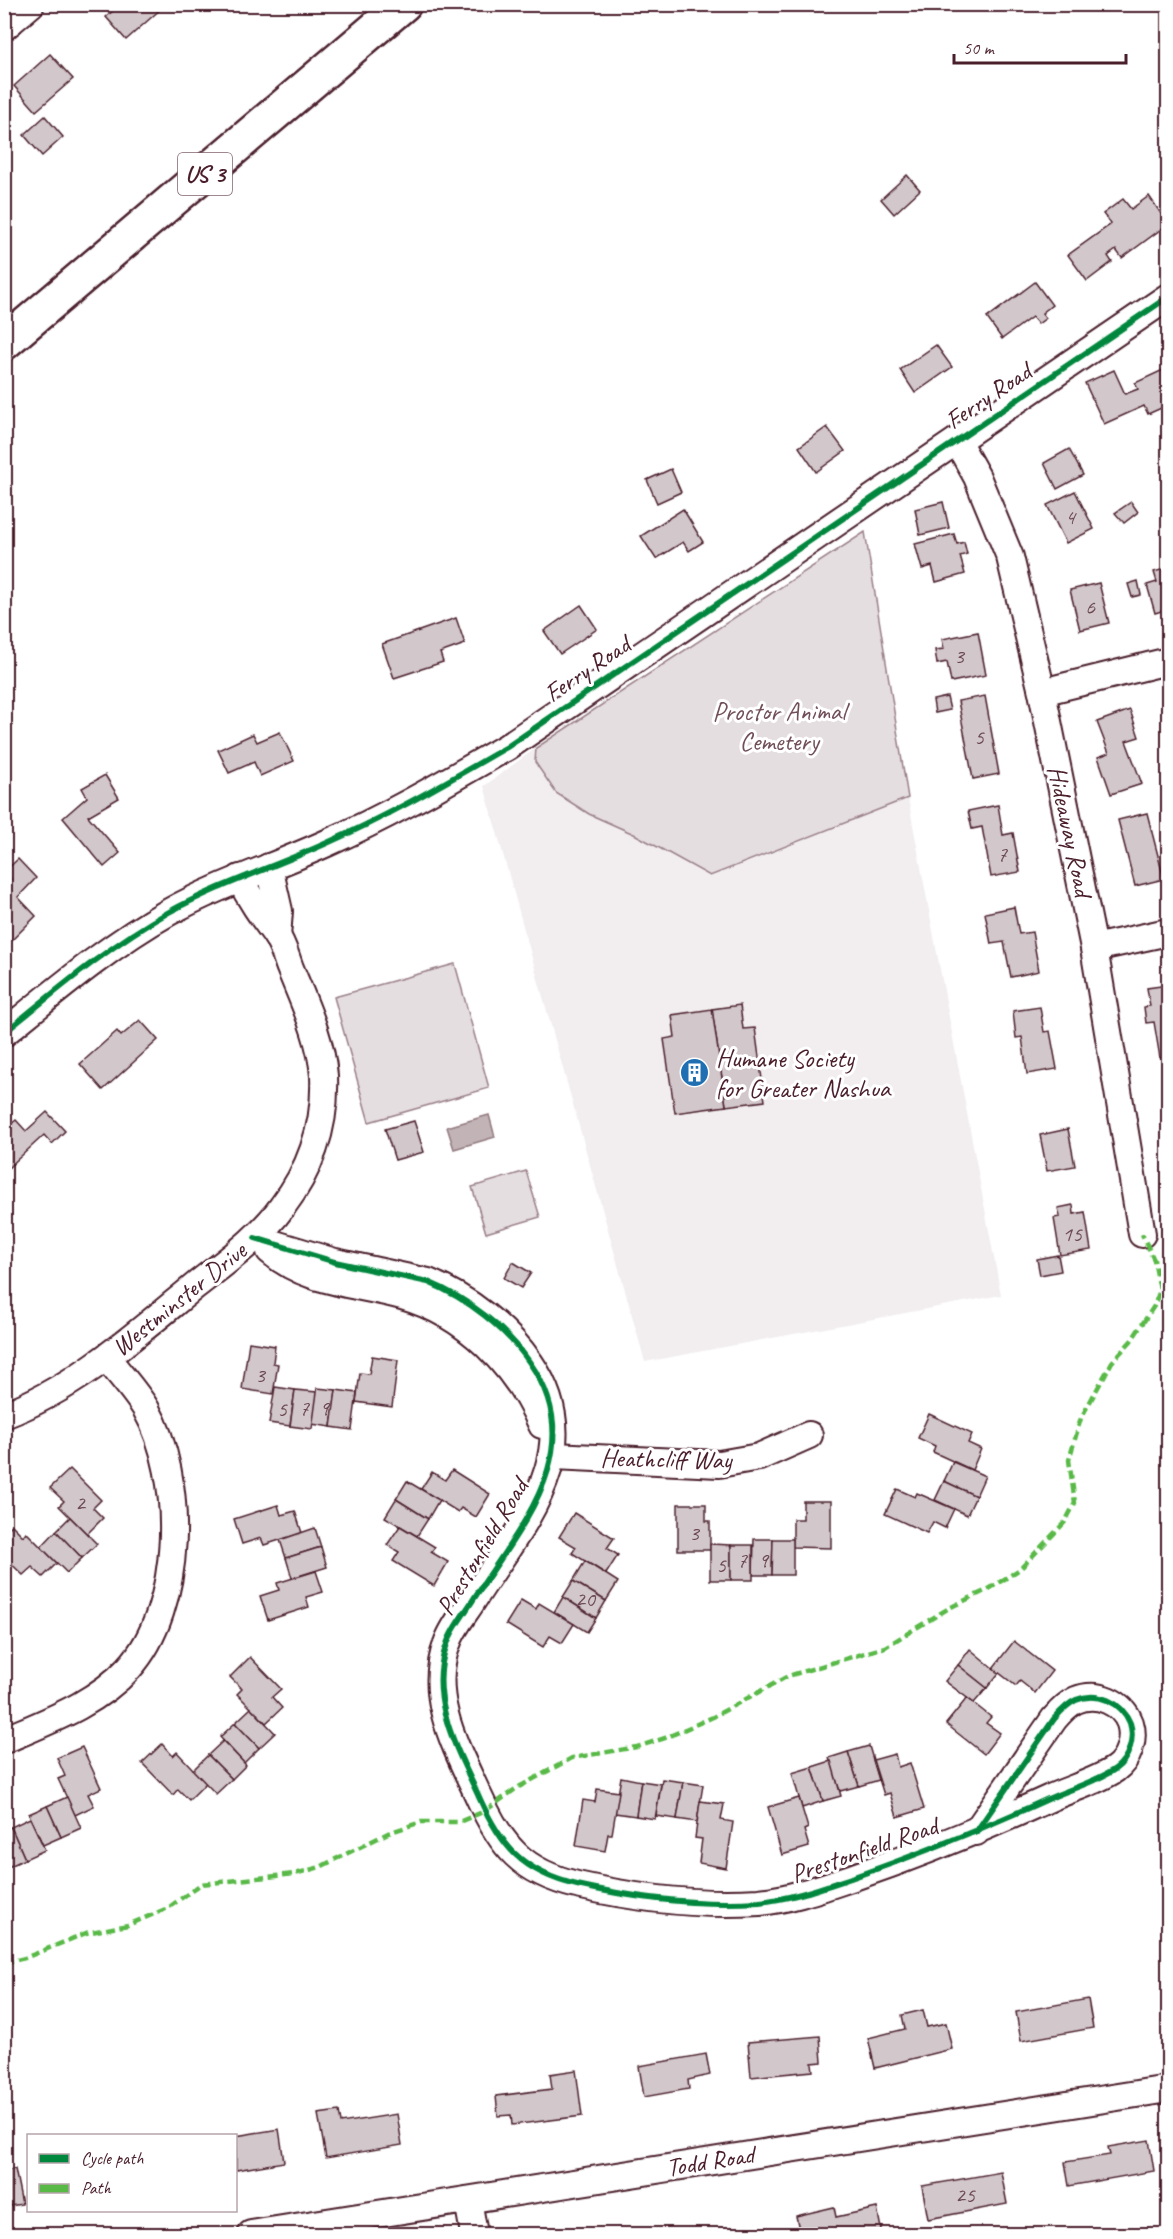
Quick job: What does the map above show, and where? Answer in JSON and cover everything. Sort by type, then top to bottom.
[{"type":"main road","name":"US 3","points":[[4,343],[405,4]]},
{"type":"street","points":[[4,27],[32,4]]},
{"type":"street","name":"Ferry Road","points":[[4,1033],[135,933],[197,898],[401,809],[507,747],[1168,297]]},
{"type":"street","name":"Hideaway Road","points":[[957,441],[977,477],[1010,557],[1042,692],[1094,948],[1142,1234]]},
{"type":"street","points":[[1042,692],[1168,661]]},
{"type":"street","name":"Westminster Drive","points":[[269,867],[279,911],[277,936]]},
{"type":"street","name":"Westminster Drive","points":[[4,1415],[45,1398],[107,1358],[255,1238],[282,1208],[301,1179],[321,1129],[324,1103],[321,1053],[314,1027],[277,936],[260,916],[240,878]]},
{"type":"street","points":[[1094,948],[1168,932]]},
{"type":"street","name":"Prestonfield Road","points":[[255,1238],[335,1262],[428,1282],[473,1308],[516,1345],[542,1382],[555,1422],[554,1456],[539,1498],[447,1644],[440,1690],[444,1716],[485,1811],[503,1844],[520,1861],[546,1876],[566,1882],[645,1897],[731,1903],[761,1902],[796,1896],[976,1832],[1116,1768],[1131,1747],[1132,1734],[1123,1710],[1113,1702],[1101,1697],[1075,1700],[1065,1708],[1054,1719],[976,1832]]},
{"type":"street","points":[[4,1740],[67,1713],[104,1691],[130,1667],[156,1624],[164,1600],[172,1543],[171,1489],[167,1466],[146,1409],[107,1358]]},
{"type":"street","name":"Heathcliff Way","points":[[554,1456],[719,1464],[759,1457],[810,1435]]},
{"type":"street","name":"Todd Road","points":[[250,2235],[1168,2089]]},
{"type":"street","points":[[468,2200],[474,2235]]},
{"type":"shaded area","points":[[536,748],[535,762],[589,814],[636,835],[710,875],[908,798],[1001,1295],[645,1362],[484,786]]},
{"type":"shaded area","points":[[489,1115],[495,1137],[454,1149],[447,1127]]},
{"type":"green space","name":"Proctor Animal Cemetery","points":[[865,532],[908,798],[710,876],[636,835],[589,814],[556,793],[535,762],[536,748]]},
{"type":"green space","points":[[455,964],[489,1088],[369,1122],[334,997]]},
{"type":"green space","points":[[526,1171],[540,1217],[486,1233],[472,1187]]},
{"type":"building","points":[[121,4],[159,4],[162,8],[126,40],[106,17]]},
{"type":"building","points":[[50,54],[73,79],[36,111],[14,86]]},
{"type":"building","points":[[45,116],[63,137],[42,156],[24,135]]},
{"type":"building","points":[[907,175],[920,190],[894,214],[881,199]]},
{"type":"building","points":[[1149,196],[1168,224],[1122,258],[1116,250],[1108,256],[1112,262],[1087,281],[1068,255],[1111,224],[1103,214],[1123,199],[1131,209]]},
{"type":"building","points":[[1035,282],[1052,305],[1042,313],[1046,318],[1038,324],[1032,317],[1002,339],[987,318]]},
{"type":"building","points":[[936,345],[952,367],[915,393],[900,370]]},
{"type":"building","points":[[1114,370],[1125,394],[1138,389],[1135,383],[1163,370],[1168,383],[1168,405],[1148,414],[1144,406],[1104,424],[1085,383]]},
{"type":"building","points":[[827,427],[845,451],[816,472],[799,447]]},
{"type":"building","points":[[1069,449],[1083,475],[1057,489],[1044,463]]},
{"type":"building","points":[[671,469],[681,492],[657,503],[647,480]]},
{"type":"building","points":[[1075,491],[1094,529],[1066,543],[1047,505]]},
{"type":"building","points":[[943,502],[949,528],[920,535],[915,509]]},
{"type":"building","points":[[1131,502],[1138,512],[1124,523],[1115,513]]},
{"type":"building","points":[[683,509],[703,542],[689,551],[683,542],[656,559],[641,536]]},
{"type":"building","points":[[954,534],[957,544],[964,542],[967,554],[960,556],[965,574],[936,582],[932,566],[922,569],[915,544]]},
{"type":"building","points":[[1168,568],[1168,609],[1155,613],[1147,585],[1157,582],[1154,572]]},
{"type":"building","points":[[1138,581],[1141,595],[1132,597],[1128,584]]},
{"type":"building","points":[[1099,583],[1109,623],[1080,630],[1070,590]]},
{"type":"building","points":[[581,605],[597,629],[560,654],[544,631]]},
{"type":"building","points":[[456,618],[465,644],[440,653],[443,662],[394,678],[382,644]]},
{"type":"building","points":[[978,632],[986,675],[951,682],[947,662],[937,664],[935,650],[944,649],[942,639]]},
{"type":"building","points":[[985,696],[999,774],[973,779],[958,701]]},
{"type":"building","points":[[947,697],[950,710],[935,713],[933,700]]},
{"type":"building","points":[[1130,710],[1139,737],[1126,741],[1142,784],[1111,794],[1098,757],[1109,753],[1097,722]]},
{"type":"building","points":[[280,732],[294,761],[260,776],[254,762],[229,773],[218,750],[253,734],[257,742]]},
{"type":"building","points":[[105,775],[119,798],[88,816],[120,853],[104,867],[63,818],[87,797],[82,788]]},
{"type":"building","points":[[998,805],[1003,835],[1013,833],[1020,872],[991,877],[982,827],[972,829],[968,811]]},
{"type":"building","points":[[1147,813],[1164,879],[1135,886],[1118,820]]},
{"type":"building","points":[[18,859],[36,878],[18,897],[36,916],[10,942],[4,937],[4,885],[11,879],[4,872]]},
{"type":"building","points":[[1014,907],[1019,934],[1032,932],[1039,971],[1011,977],[1004,942],[991,944],[985,913]]},
{"type":"building","points":[[1168,985],[1168,1057],[1160,1058],[1154,1022],[1146,1023],[1144,1007],[1150,1006],[1147,988]]},
{"type":"building","points":[[740,1005],[743,1029],[755,1028],[765,1101],[726,1106],[712,1009]]},
{"type":"building","points":[[1040,1007],[1044,1032],[1050,1031],[1057,1069],[1027,1074],[1022,1037],[1016,1038],[1013,1011]]},
{"type":"building","name":"Humane Society for Greater Nashua","points":[[712,1009],[726,1106],[675,1113],[664,1039],[675,1037],[672,1015]]},
{"type":"building","points":[[140,1020],[158,1040],[103,1090],[80,1064],[117,1031],[121,1036]]},
{"type":"building","points":[[47,1112],[65,1131],[52,1144],[44,1135],[7,1169],[4,1166],[4,1130],[16,1120],[26,1131]]},
{"type":"building","points":[[414,1121],[424,1152],[395,1160],[385,1129]]},
{"type":"building","points":[[1068,1129],[1075,1166],[1047,1171],[1040,1135]]},
{"type":"building","points":[[1073,1205],[1074,1214],[1085,1212],[1091,1250],[1060,1255],[1054,1218],[1060,1217],[1058,1208]]},
{"type":"building","points":[[1058,1255],[1061,1271],[1040,1275],[1037,1259]]},
{"type":"building","points":[[513,1262],[531,1273],[521,1288],[504,1278]]},
{"type":"building","points":[[249,1342],[275,1346],[273,1363],[278,1364],[273,1394],[242,1389]]},
{"type":"building","points":[[372,1356],[398,1360],[392,1407],[356,1402],[360,1373],[369,1374]]},
{"type":"building","points":[[275,1387],[295,1390],[290,1426],[269,1423]]},
{"type":"building","points":[[317,1388],[336,1390],[331,1427],[312,1424]]},
{"type":"building","points":[[295,1390],[317,1392],[312,1429],[290,1426]]},
{"type":"building","points":[[336,1390],[357,1393],[352,1430],[331,1427]]},
{"type":"building","points":[[929,1414],[972,1434],[968,1443],[981,1449],[972,1470],[933,1452],[935,1446],[918,1438]]},
{"type":"building","points":[[953,1462],[985,1476],[976,1496],[944,1481]]},
{"type":"building","points":[[70,1469],[101,1500],[93,1508],[103,1518],[87,1534],[59,1506],[64,1501],[50,1488]]},
{"type":"building","points":[[452,1470],[490,1494],[476,1517],[461,1508],[458,1512],[421,1489],[432,1472],[445,1480]]},
{"type":"building","points":[[407,1481],[439,1500],[428,1519],[396,1499]]},
{"type":"building","points":[[944,1481],[976,1496],[967,1515],[935,1500]]},
{"type":"building","points":[[897,1489],[915,1497],[917,1493],[954,1509],[945,1528],[933,1522],[927,1533],[885,1514]]},
{"type":"building","points":[[396,1499],[428,1519],[417,1536],[385,1517]]},
{"type":"building","points":[[803,1501],[831,1501],[831,1548],[793,1547],[793,1519],[803,1519]]},
{"type":"building","points":[[678,1504],[706,1504],[706,1521],[710,1521],[710,1550],[678,1550]]},
{"type":"building","points":[[278,1505],[281,1515],[295,1511],[302,1533],[264,1545],[261,1538],[242,1544],[234,1519]]},
{"type":"building","points":[[574,1513],[614,1538],[607,1548],[618,1555],[606,1574],[572,1553],[576,1547],[559,1537]]},
{"type":"building","points":[[70,1517],[97,1544],[82,1558],[56,1531]]},
{"type":"building","points":[[12,1525],[23,1536],[26,1532],[57,1563],[43,1577],[32,1567],[23,1575],[4,1557],[4,1532]]},
{"type":"building","points":[[400,1526],[435,1547],[431,1552],[448,1562],[434,1586],[393,1561],[399,1552],[387,1545]]},
{"type":"building","points":[[315,1528],[321,1547],[286,1558],[280,1540]]},
{"type":"building","points":[[56,1531],[82,1558],[67,1573],[41,1547]]},
{"type":"building","points":[[754,1539],[773,1539],[772,1575],[753,1575]]},
{"type":"building","points":[[773,1539],[793,1539],[793,1575],[772,1575]]},
{"type":"building","points":[[710,1544],[731,1545],[731,1580],[710,1580]]},
{"type":"building","points":[[731,1545],[753,1545],[753,1580],[731,1580]]},
{"type":"building","points":[[321,1547],[327,1567],[292,1578],[286,1558]]},
{"type":"building","points":[[585,1561],[618,1582],[606,1601],[573,1581]]},
{"type":"building","points":[[316,1571],[323,1592],[306,1597],[309,1607],[268,1620],[260,1596],[279,1590],[277,1583]]},
{"type":"building","points":[[573,1581],[606,1601],[596,1618],[563,1597]]},
{"type":"building","points":[[563,1597],[596,1618],[587,1632],[554,1612]]},
{"type":"building","points":[[521,1600],[536,1609],[539,1603],[574,1624],[562,1643],[550,1636],[543,1647],[506,1624]]},
{"type":"building","points":[[1014,1641],[1052,1671],[1035,1693],[1020,1681],[1016,1686],[993,1668]]},
{"type":"building","points":[[970,1649],[999,1673],[987,1688],[958,1665]]},
{"type":"building","points":[[250,1657],[281,1689],[272,1697],[282,1708],[266,1723],[237,1694],[242,1689],[230,1677]]},
{"type":"building","points":[[958,1665],[987,1688],[974,1703],[945,1681]]},
{"type":"building","points":[[967,1698],[991,1717],[986,1723],[1000,1733],[984,1754],[946,1724]]},
{"type":"building","points":[[251,1708],[275,1733],[259,1748],[235,1723]]},
{"type":"building","points":[[235,1723],[259,1748],[244,1763],[220,1737]]},
{"type":"building","points":[[223,1741],[246,1765],[232,1779],[208,1755]]},
{"type":"building","points":[[162,1744],[173,1756],[177,1752],[206,1783],[189,1800],[178,1789],[173,1795],[142,1763]]},
{"type":"building","points":[[869,1746],[879,1780],[859,1786],[848,1752]]},
{"type":"building","points":[[82,1747],[101,1788],[88,1794],[94,1806],[75,1815],[58,1779],[65,1776],[57,1758]]},
{"type":"building","points":[[848,1752],[859,1786],[840,1791],[829,1758]]},
{"type":"building","points":[[895,1754],[898,1767],[910,1763],[924,1809],[897,1817],[890,1793],[884,1795],[873,1760]]},
{"type":"building","points":[[208,1755],[232,1779],[216,1794],[193,1770]]},
{"type":"building","points":[[831,1761],[841,1796],[823,1801],[812,1767]]},
{"type":"building","points":[[812,1767],[823,1801],[802,1808],[792,1773]]},
{"type":"building","points":[[621,1777],[641,1781],[636,1816],[615,1813]]},
{"type":"building","points":[[662,1779],[683,1782],[677,1819],[656,1816]]},
{"type":"building","points":[[641,1781],[661,1784],[655,1819],[636,1816]]},
{"type":"building","points":[[683,1782],[703,1785],[697,1822],[677,1819]]},
{"type":"building","points":[[597,1789],[619,1792],[612,1834],[608,1834],[605,1851],[576,1846],[583,1800],[595,1802]]},
{"type":"building","points":[[67,1797],[81,1828],[61,1837],[47,1806]]},
{"type":"building","points":[[799,1798],[808,1828],[804,1830],[809,1847],[782,1855],[768,1807]]},
{"type":"building","points":[[700,1801],[724,1804],[721,1820],[733,1822],[726,1868],[699,1863],[702,1839],[695,1838]]},
{"type":"building","points":[[47,1806],[61,1837],[43,1845],[29,1814]]},
{"type":"building","points":[[30,1818],[45,1850],[25,1859],[11,1827]]},
{"type":"building","points":[[11,1827],[25,1859],[6,1868],[4,1830]]},
{"type":"building","points":[[1088,1999],[1093,2028],[1021,2041],[1016,2012]]},
{"type":"building","points":[[923,2010],[927,2027],[946,2023],[952,2049],[875,2068],[868,2038],[905,2029],[902,2015]]},
{"type":"building","points":[[820,2036],[822,2062],[812,2063],[813,2071],[751,2077],[748,2042]]},
{"type":"building","points":[[706,2054],[710,2075],[688,2080],[689,2089],[644,2097],[639,2066]]},
{"type":"building","points":[[576,2070],[582,2116],[512,2125],[511,2115],[498,2116],[496,2096],[552,2089],[550,2074]]},
{"type":"building","points":[[339,2111],[341,2123],[397,2114],[402,2145],[326,2158],[318,2114]]},
{"type":"building","points":[[279,2129],[284,2162],[237,2170],[237,2136]]},
{"type":"building","points":[[1149,2140],[1154,2171],[1069,2186],[1065,2162],[1110,2155],[1108,2147]]},
{"type":"building","points":[[15,2169],[22,2204],[4,2207],[4,2171]]},
{"type":"building","points":[[1001,2172],[1007,2204],[928,2219],[922,2186]]},
{"type":"building","points":[[834,2207],[836,2217],[877,2208],[882,2234],[800,2234],[796,2216]]},
{"type":"building","points":[[725,2228],[726,2232],[753,2229],[753,2234],[680,2234]]},
{"type":"marked path","points":[[4,1963],[25,1958],[86,1933],[128,1925],[168,1908],[201,1884],[295,1874],[320,1867],[388,1833],[421,1822],[459,1822],[485,1811],[517,1788],[572,1758],[637,1747],[665,1738],[713,1717],[788,1676],[885,1647],[949,1608],[989,1589],[1020,1569],[1065,1522],[1075,1503],[1069,1460],[1081,1418],[1112,1362],[1131,1341],[1154,1306],[1160,1290],[1154,1260],[1142,1234]]},
{"type":"cycle path","points":[[4,1033],[105,953],[169,912],[208,893],[350,833],[418,798],[507,747],[1168,297]]},
{"type":"cycle path","points":[[255,1238],[335,1262],[428,1282],[457,1296],[485,1315],[520,1350],[530,1363],[547,1395],[553,1427],[551,1457],[542,1487],[528,1516],[452,1632],[442,1664],[440,1684],[447,1722],[487,1814],[505,1843],[528,1864],[542,1873],[577,1885],[644,1897],[690,1902],[736,1903],[771,1901],[794,1896],[926,1851],[975,1831],[1000,1820],[1056,1795],[1108,1774],[1120,1765],[1130,1748],[1132,1736],[1130,1723],[1121,1709],[1108,1700],[1092,1697],[1076,1700],[1067,1706],[1054,1719],[976,1832]]},
{"type":"place","name":"Humane Society for Greater Nashua","points":[[695,1073]]}]
